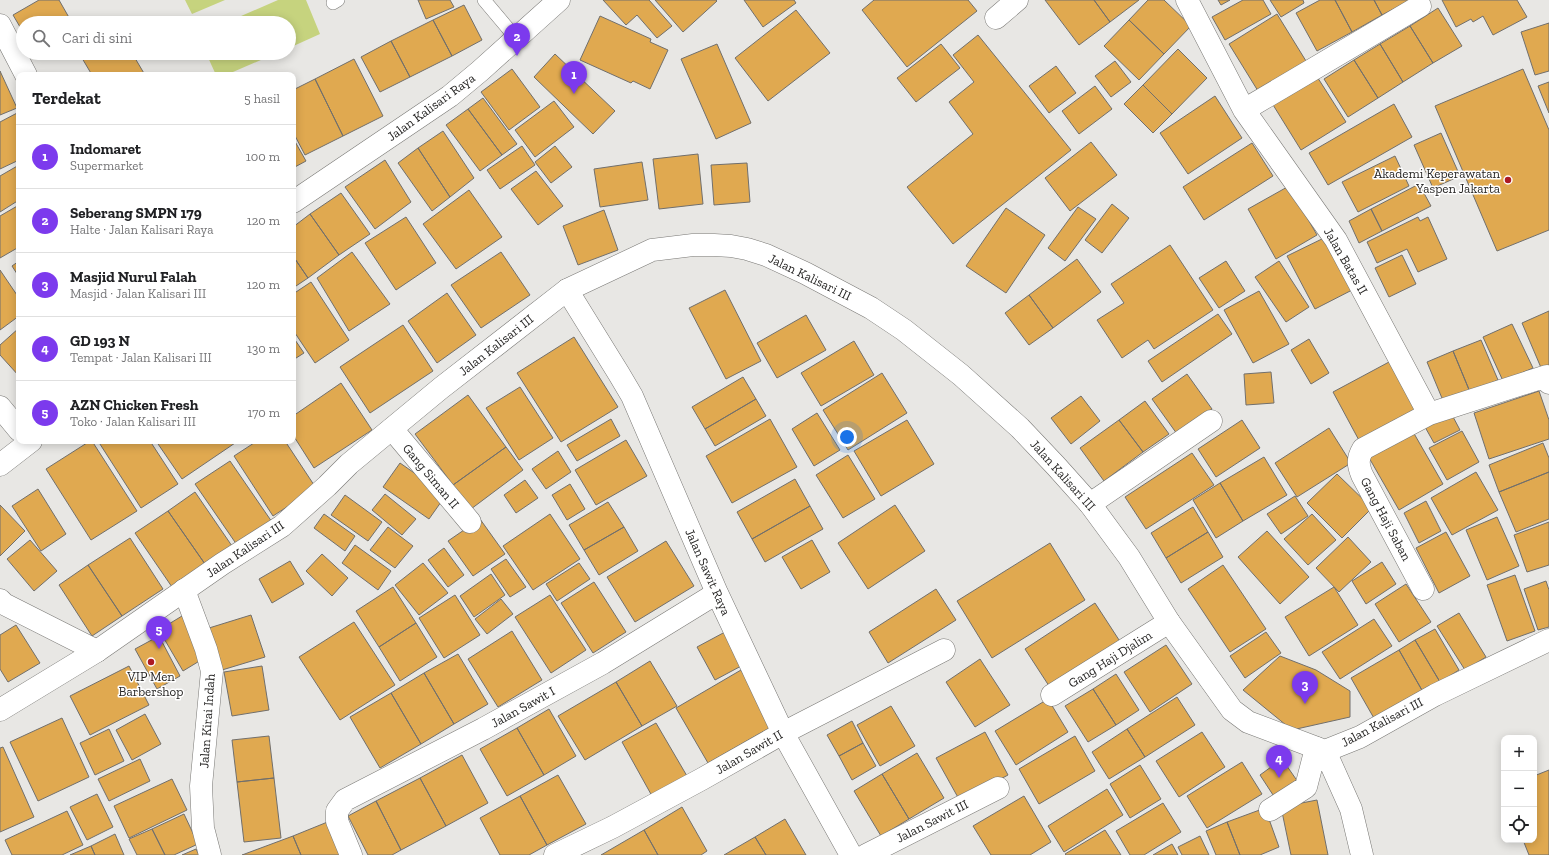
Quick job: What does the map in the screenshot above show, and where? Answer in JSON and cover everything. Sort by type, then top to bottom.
[{"type":"street","name":"Jalan Kalisari Raya","points":[[296,200],[450,96],[559,0]]},
{"type":"street","points":[[996,18],[1017,0]]},
{"type":"street","name":"Jalan Batas II","points":[[1187,0],[1244,110],[1336,240],[1429,414]]},
{"type":"street","points":[[1244,110],[1420,6]]},
{"type":"street","points":[[0,25],[16,56]]},
{"type":"street","points":[[18,60],[24,72]]},
{"type":"street","name":"Jalan Kalisari III","points":[[0,710],[97,651],[184,590],[282,526],[349,464],[441,388],[567,290],[652,250],[694,245],[731,246],[766,255],[804,273],[871,308],[916,340],[973,385],[1020,428],[1090,504],[1129,557],[1169,622],[1232,710],[1248,722],[1320,749],[1360,737],[1435,694],[1549,640]]},
{"type":"street","name":"Jalan Sawit Raya","points":[[567,290],[620,374],[632,396],[717,593],[783,733],[850,855]]},
{"type":"street","points":[[1429,414],[1548,378]]},
{"type":"street","points":[[0,407],[16,426]]},
{"type":"street","name":"Gang Haji Saban","points":[[1424,589],[1362,475],[1358,465],[1358,456],[1363,449],[1429,414]]},
{"type":"street","points":[[1090,504],[1211,421]]},
{"type":"street","name":"Gang Siman II","points":[[392,429],[470,522]]},
{"type":"street","points":[[0,466],[22,444]]},
{"type":"street","name":"Jalan Kirai Indah","points":[[184,590],[206,649],[212,671],[202,786],[203,828],[210,855]]},
{"type":"street","name":"Jalan Sawit I","points":[[351,855],[337,821],[337,812],[345,800],[490,726],[603,663],[717,593]]},
{"type":"street","points":[[0,600],[4,604],[97,651]]},
{"type":"street","name":"Gang Haji Djalim","points":[[1052,695],[1169,622]]},
{"type":"street","name":"Jalan Sawit II","points":[[555,855],[613,827],[783,733],[944,650]]},
{"type":"street","points":[[1270,810],[1306,787],[1320,749]]},
{"type":"street","points":[[1320,749],[1351,809],[1362,855]]},
{"type":"street","name":"Jalan Sawit III","points":[[866,855],[998,788]]},
{"type":"lane","points":[[484,0],[516,38]]},
{"type":"green space","points":[[185,0],[225,0],[192,14]]},
{"type":"green space","points":[[278,0],[306,0],[320,34],[296,45],[296,16],[241,16]]},
{"type":"green space","points":[[209,60],[261,60],[233,72],[215,72]]},
{"type":"building","points":[[39,0],[59,0],[68,16],[16,16],[16,20],[13,15]]},
{"type":"building","points":[[418,0],[450,0],[454,7],[426,19]]},
{"type":"building","points":[[603,0],[649,0],[672,26],[657,38],[637,15],[626,25]]},
{"type":"building","points":[[655,0],[716,0],[717,1],[683,32]]},
{"type":"building","points":[[744,0],[794,0],[796,3],[763,27]]},
{"type":"building","points":[[874,0],[968,0],[977,11],[907,67],[862,10]]},
{"type":"building","points":[[1045,0],[1094,0],[1110,22],[1079,45]]},
{"type":"building","points":[[1094,0],[1139,0],[1110,22]]},
{"type":"building","points":[[1148,0],[1164,0],[1191,26],[1164,54],[1129,20]]},
{"type":"building","points":[[1218,0],[1230,0],[1221,5]]},
{"type":"building","points":[[1243,0],[1263,0],[1271,14],[1225,40],[1212,17]]},
{"type":"building","points":[[1270,0],[1303,0],[1304,3],[1281,17]]},
{"type":"building","points":[[1320,0],[1335,0],[1352,32],[1317,51],[1296,13]]},
{"type":"building","points":[[1335,0],[1374,0],[1382,15],[1352,32]]},
{"type":"building","points":[[1374,0],[1411,0],[1382,15]]},
{"type":"building","points":[[1442,0],[1517,0],[1527,17],[1493,35],[1483,16],[1473,22],[1471,19],[1456,27]]},
{"type":"building","points":[[464,5],[482,40],[452,56],[433,20]]},
{"type":"building","points":[[1438,8],[1462,46],[1433,63],[1410,26]]},
{"type":"building","points":[[796,10],[830,53],[768,101],[735,58]]},
{"type":"building","points":[[1277,14],[1306,61],[1258,91],[1229,44]]},
{"type":"building","points":[[600,16],[651,39],[650,42],[668,50],[650,89],[633,81],[631,83],[580,60]]},
{"type":"building","points":[[433,20],[452,56],[410,77],[391,41]]},
{"type":"building","points":[[1129,20],[1164,54],[1139,80],[1104,46]]},
{"type":"building","points":[[1549,23],[1549,71],[1535,75],[1521,32]]},
{"type":"building","points":[[1410,26],[1433,63],[1403,82],[1380,44]]},
{"type":"building","points":[[978,35],[1071,150],[953,244],[907,187],[973,134],[949,102],[974,82],[953,55]]},
{"type":"building","points":[[391,41],[410,77],[380,92],[361,57]]},
{"type":"building","points":[[717,44],[751,123],[716,139],[681,59]]},
{"type":"building","points":[[941,44],[960,68],[916,102],[897,78]]},
{"type":"building","points":[[1380,44],[1403,82],[1378,98],[1354,60]]},
{"type":"building","points":[[1178,49],[1207,78],[1172,114],[1143,85]]},
{"type":"building","points":[[555,54],[615,111],[593,134],[534,77]]},
{"type":"building","points":[[354,59],[383,116],[343,136],[315,79]]},
{"type":"building","points":[[83,60],[136,60],[143,72],[90,72]]},
{"type":"building","points":[[1354,60],[1378,98],[1348,117],[1324,79]]},
{"type":"building","points":[[1115,61],[1131,82],[1111,97],[1095,76]]},
{"type":"building","points":[[1056,66],[1076,93],[1049,113],[1029,86]]},
{"type":"building","points":[[512,69],[540,107],[509,130],[481,92]]},
{"type":"building","name":"Akademi Keperawatan Yaspen Jakarta","points":[[1523,69],[1549,130],[1549,230],[1497,251],[1435,106]]},
{"type":"building","points":[[0,71],[16,108],[0,115]]},
{"type":"building","points":[[1314,72],[1346,122],[1301,150],[1270,100]]},
{"type":"building","points":[[315,79],[343,136],[305,155],[296,138],[296,88]]},
{"type":"building","points":[[1549,82],[1549,113],[1538,86]]},
{"type":"building","points":[[1143,85],[1172,114],[1153,133],[1124,104]]},
{"type":"building","points":[[1095,86],[1112,109],[1079,134],[1062,111]]},
{"type":"building","points":[[1215,96],[1242,138],[1188,174],[1160,133]]},
{"type":"building","points":[[483,98],[517,144],[502,155],[468,109]]},
{"type":"building","points":[[554,101],[574,127],[535,157],[515,130]]},
{"type":"building","points":[[1394,104],[1412,137],[1328,185],[1309,153]]},
{"type":"building","points":[[468,109],[502,155],[480,171],[446,125]]},
{"type":"building","points":[[16,114],[16,161],[0,169],[0,122]]},
{"type":"building","points":[[443,131],[474,178],[450,197],[418,148]]},
{"type":"building","points":[[1441,133],[1460,176],[1433,188],[1414,145]]},
{"type":"building","points":[[1091,142],[1117,175],[1070,211],[1045,178]]},
{"type":"building","points":[[296,143],[306,161],[296,166]]},
{"type":"building","points":[[1252,143],[1273,176],[1204,220],[1183,187]]},
{"type":"building","points":[[522,146],[535,165],[500,189],[487,170]]},
{"type":"building","points":[[555,146],[572,167],[551,183],[535,162]]},
{"type":"building","points":[[418,148],[450,197],[432,211],[398,163]]},
{"type":"building","points":[[698,154],[703,204],[659,209],[653,159]]},
{"type":"building","points":[[1395,156],[1409,186],[1358,212],[1342,182]]},
{"type":"building","points":[[385,160],[411,202],[375,229],[345,187]]},
{"type":"building","points":[[642,162],[648,200],[600,207],[594,169]]},
{"type":"building","points":[[747,163],[750,202],[714,205],[711,165]]},
{"type":"building","points":[[16,167],[16,202],[0,212],[0,176]]},
{"type":"building","points":[[536,171],[563,206],[538,225],[511,189]]},
{"type":"building","points":[[1419,184],[1431,206],[1382,231],[1371,209]]},
{"type":"building","points":[[1289,186],[1317,235],[1276,259],[1248,209]]},
{"type":"building","points":[[469,190],[502,237],[456,269],[423,224]]},
{"type":"building","points":[[341,193],[370,234],[339,255],[310,214]]},
{"type":"building","points":[[1112,204],[1129,218],[1102,253],[1085,240]]},
{"type":"building","points":[[16,207],[16,249],[0,258],[0,216]]},
{"type":"building","points":[[1078,207],[1096,219],[1065,261],[1048,248]]},
{"type":"building","points":[[1006,208],[1045,235],[1006,293],[966,266]]},
{"type":"building","points":[[1371,209],[1382,231],[1359,243],[1349,221]]},
{"type":"building","points":[[604,210],[618,250],[578,265],[563,226]]},
{"type":"building","points":[[310,214],[339,255],[308,278],[296,260],[296,225]]},
{"type":"building","points":[[406,217],[436,263],[396,290],[365,243]]},
{"type":"building","points":[[1418,217],[1420,221],[1428,217],[1447,259],[1418,272],[1407,249],[1377,263],[1367,242]]},
{"type":"building","points":[[1328,236],[1356,288],[1315,309],[1287,256]]},
{"type":"building","points":[[1170,245],[1213,310],[1154,349],[1148,340],[1122,358],[1097,320],[1124,303],[1111,284]]},
{"type":"building","points":[[352,252],[390,304],[349,331],[317,278]]},
{"type":"building","points":[[501,252],[530,295],[481,328],[451,285]]},
{"type":"building","points":[[1402,255],[1416,284],[1389,297],[1375,268]]},
{"type":"building","points":[[1077,259],[1101,292],[1053,328],[1029,295]]},
{"type":"building","points":[[296,260],[308,278],[296,286]]},
{"type":"building","points":[[1226,261],[1245,291],[1219,308],[1199,278]]},
{"type":"building","points":[[1279,261],[1309,307],[1286,322],[1255,277]]},
{"type":"building","points":[[16,263],[16,272],[12,266]]},
{"type":"building","points":[[0,270],[16,294],[16,318],[0,330]]},
{"type":"building","points":[[311,282],[349,340],[315,363],[296,334],[296,292]]},
{"type":"building","points":[[725,290],[761,361],[726,379],[689,308]]},
{"type":"building","points":[[1259,291],[1289,344],[1253,363],[1224,310]]},
{"type":"building","points":[[447,293],[476,335],[437,363],[408,321]]},
{"type":"building","points":[[1029,295],[1053,328],[1029,345],[1005,313]]},
{"type":"building","points":[[1549,311],[1549,367],[1542,370],[1522,323]]},
{"type":"building","points":[[1218,314],[1232,334],[1162,382],[1148,361]]},
{"type":"building","points":[[806,315],[826,350],[777,378],[757,343]]},
{"type":"building","points":[[1512,324],[1533,368],[1503,381],[1483,337]]},
{"type":"building","points":[[403,325],[433,371],[370,413],[340,367]]},
{"type":"building","points":[[16,331],[16,373],[0,355],[0,345]]},
{"type":"building","points":[[574,337],[618,407],[561,442],[517,373]]},
{"type":"building","points":[[1309,339],[1329,373],[1311,384],[1291,350]]},
{"type":"building","points":[[1481,340],[1498,380],[1470,392],[1453,351]]},
{"type":"building","points":[[296,341],[304,353],[296,358]]},
{"type":"building","points":[[854,341],[874,375],[821,406],[801,373]]},
{"type":"building","points":[[1453,351],[1470,392],[1444,403],[1427,362]]},
{"type":"building","points":[[1389,362],[1418,414],[1361,444],[1333,392]]},
{"type":"building","points":[[1271,372],[1274,403],[1246,405],[1244,374]]},
{"type":"building","points":[[882,373],[907,413],[848,450],[823,410]]},
{"type":"building","points":[[1187,374],[1212,409],[1177,434],[1152,399]]},
{"type":"building","points":[[743,377],[756,399],[705,429],[692,407]]},
{"type":"building","points":[[341,383],[372,430],[314,468],[296,440],[296,414]]},
{"type":"building","points":[[520,387],[553,438],[519,460],[486,408]]},
{"type":"building","points":[[1539,391],[1549,420],[1549,439],[1489,459],[1474,413]]},
{"type":"building","points":[[468,395],[506,447],[453,485],[415,434]]},
{"type":"building","points":[[1081,396],[1100,421],[1071,444],[1051,418]]},
{"type":"building","points":[[756,399],[766,416],[715,446],[705,429]]},
{"type":"building","points":[[1145,401],[1169,434],[1143,452],[1119,420]]},
{"type":"building","points":[[817,413],[840,450],[814,466],[792,429]]},
{"type":"building","points":[[1451,413],[1460,430],[1434,443],[1425,427]]},
{"type":"building","points":[[611,419],[620,436],[577,461],[567,445]]},
{"type":"building","points":[[770,419],[797,467],[732,503],[706,456]]},
{"type":"building","points":[[907,420],[934,464],[881,496],[854,451]]},
{"type":"building","points":[[1119,420],[1143,452],[1104,481],[1080,448]]},
{"type":"building","points":[[1242,420],[1260,448],[1216,477],[1198,449]]},
{"type":"building","points":[[1329,428],[1351,463],[1297,497],[1275,463]]},
{"type":"building","points":[[1412,430],[1443,484],[1399,510],[1368,456]]},
{"type":"building","points":[[1462,431],[1479,462],[1447,480],[1429,448]]},
{"type":"building","points":[[626,440],[647,476],[596,505],[575,470]]},
{"type":"building","points":[[1543,443],[1549,458],[1549,472],[1499,492],[1489,465]]},
{"type":"building","points":[[85,444],[94,444],[137,511],[91,540],[46,469]]},
{"type":"building","points":[[100,444],[152,444],[178,484],[141,508]]},
{"type":"building","points":[[158,444],[234,444],[182,479]]},
{"type":"building","points":[[252,444],[287,444],[316,488],[273,516],[234,456]]},
{"type":"building","points":[[506,447],[523,470],[471,509],[453,485]]},
{"type":"building","points":[[558,451],[571,472],[546,489],[532,469]]},
{"type":"building","points":[[1192,453],[1214,485],[1146,529],[1125,497]]},
{"type":"building","points":[[848,455],[875,499],[843,518],[816,475]]},
{"type":"building","points":[[1264,457],[1287,495],[1243,521],[1220,483]]},
{"type":"building","points":[[230,461],[272,522],[237,545],[195,484]]},
{"type":"building","points":[[400,463],[446,495],[429,519],[383,487]]},
{"type":"building","points":[[1476,472],[1498,510],[1452,535],[1431,498]]},
{"type":"building","points":[[1549,472],[1549,519],[1516,532],[1499,492]]},
{"type":"building","points":[[1337,474],[1372,508],[1342,538],[1307,503]]},
{"type":"building","points":[[795,479],[810,506],[752,539],[737,512]]},
{"type":"building","points":[[525,480],[538,498],[516,513],[504,495]]},
{"type":"building","points":[[1220,483],[1243,521],[1216,538],[1193,500]]},
{"type":"building","points":[[570,484],[585,509],[567,520],[552,495]]},
{"type":"building","points":[[38,489],[66,534],[41,551],[12,506]]},
{"type":"building","points":[[195,492],[232,546],[205,564],[168,511]]},
{"type":"building","points":[[385,494],[416,519],[402,535],[372,510]]},
{"type":"building","points":[[345,495],[382,522],[368,541],[331,515]]},
{"type":"building","points":[[1295,496],[1308,516],[1281,534],[1267,514]]},
{"type":"building","points":[[1426,501],[1441,531],[1419,543],[1404,513]]},
{"type":"building","points":[[608,502],[624,527],[584,550],[569,525]]},
{"type":"building","points":[[0,505],[25,531],[0,556]]},
{"type":"building","points":[[895,505],[925,551],[868,589],[838,543]]},
{"type":"building","points":[[810,506],[823,529],[765,562],[752,539]]},
{"type":"building","points":[[1193,507],[1208,532],[1166,558],[1151,533]]},
{"type":"building","points":[[168,511],[205,564],[172,587],[135,533]]},
{"type":"building","points":[[324,514],[355,536],[345,551],[314,528]]},
{"type":"building","points":[[550,514],[580,559],[533,590],[503,546]]},
{"type":"building","points":[[1312,514],[1336,540],[1308,565],[1284,539]]},
{"type":"building","points":[[1497,517],[1519,566],[1487,580],[1466,530]]},
{"type":"building","points":[[480,519],[505,554],[473,576],[448,541]]},
{"type":"building","points":[[1549,522],[1549,565],[1527,572],[1514,535]]},
{"type":"building","points":[[388,527],[413,546],[395,568],[370,550]]},
{"type":"building","points":[[624,527],[638,551],[599,575],[584,550]]},
{"type":"building","points":[[1267,531],[1309,577],[1280,604],[1238,557]]},
{"type":"building","points":[[1208,532],[1223,557],[1181,583],[1166,558]]},
{"type":"building","points":[[1446,532],[1470,576],[1439,593],[1416,548]]},
{"type":"building","points":[[1348,537],[1371,562],[1339,592],[1316,568]]},
{"type":"building","points":[[130,538],[163,589],[122,616],[88,565]]},
{"type":"building","points":[[30,540],[57,571],[34,591],[7,559]]},
{"type":"building","points":[[812,540],[830,572],[801,589],[782,557]]},
{"type":"building","points":[[666,541],[694,586],[635,622],[607,577]]},
{"type":"building","points":[[1050,543],[1085,600],[992,658],[957,601]]},
{"type":"building","points":[[355,545],[391,571],[378,590],[342,563]]},
{"type":"building","points":[[444,548],[464,575],[448,587],[428,560]]},
{"type":"building","points":[[322,554],[348,578],[332,596],[306,571]]},
{"type":"building","points":[[506,559],[526,587],[510,597],[491,569]]},
{"type":"building","points":[[290,561],[304,584],[272,603],[259,579]]},
{"type":"building","points":[[1382,562],[1396,584],[1366,604],[1352,581]]},
{"type":"building","points":[[423,563],[448,593],[419,615],[395,585]]},
{"type":"building","points":[[579,563],[590,579],[557,601],[546,584]]},
{"type":"building","points":[[88,565],[122,616],[92,636],[59,585]]},
{"type":"building","points":[[1223,565],[1266,629],[1230,652],[1188,589]]},
{"type":"building","points":[[491,574],[505,595],[474,617],[460,596]]},
{"type":"building","points":[[1515,575],[1535,631],[1507,641],[1487,585]]},
{"type":"building","points":[[1546,581],[1549,590],[1549,627],[1538,630],[1524,589]]},
{"type":"building","points":[[594,582],[626,632],[593,653],[561,603]]},
{"type":"building","points":[[1406,584],[1431,622],[1399,642],[1375,604]]},
{"type":"building","points":[[393,587],[416,623],[379,647],[356,611]]},
{"type":"building","points":[[1334,587],[1358,625],[1309,656],[1285,617]]},
{"type":"building","points":[[936,589],[956,620],[888,663],[869,632]]},
{"type":"building","points":[[455,595],[480,635],[444,658],[419,618]]},
{"type":"building","points":[[550,595],[586,650],[551,673],[515,617]]},
{"type":"building","points":[[501,599],[513,614],[487,634],[475,619]]},
{"type":"building","points":[[1095,603],[1121,643],[1051,689],[1025,649]]},
{"type":"building","points":[[1459,613],[1486,657],[1465,670],[1437,626]]},
{"type":"building","points":[[251,615],[265,657],[222,670],[209,628]]},
{"type":"building","points":[[182,616],[206,657],[183,671],[159,630]]},
{"type":"building","points":[[1374,619],[1392,646],[1340,679],[1322,652]]},
{"type":"building","points":[[354,622],[395,685],[340,720],[299,657]]},
{"type":"building","points":[[416,623],[437,657],[400,681],[379,647]]},
{"type":"building","points":[[16,625],[40,663],[8,682],[0,669],[0,635]]},
{"type":"building","points":[[1435,629],[1459,670],[1440,682],[1415,640]]},
{"type":"building","points":[[512,631],[542,680],[498,707],[468,659]]},
{"type":"building","points":[[725,632],[743,665],[715,680],[697,647]]},
{"type":"building","points":[[1266,632],[1281,653],[1245,678],[1230,656]]},
{"type":"building","points":[[159,636],[180,676],[157,689],[135,649]]},
{"type":"building","points":[[1415,640],[1440,682],[1423,692],[1399,650]]},
{"type":"building","points":[[1166,645],[1192,684],[1150,712],[1124,672]]},
{"type":"building","points":[[1399,650],[1423,692],[1375,720],[1351,678]]},
{"type":"building","points":[[458,654],[488,704],[454,724],[424,673]]},
{"type":"building","points":[[1280,656],[1316,670],[1350,691],[1350,717],[1292,730],[1243,690]]},
{"type":"building","points":[[980,659],[1010,705],[975,727],[946,682]]},
{"type":"building","points":[[650,661],[677,706],[642,726],[616,682]]},
{"type":"building","points":[[129,666],[149,705],[90,735],[70,696]]},
{"type":"building","points":[[262,666],[269,710],[232,716],[224,672]]},
{"type":"building","points":[[741,670],[773,726],[708,763],[676,708]]},
{"type":"building","points":[[424,673],[454,724],[421,744],[391,693]]},
{"type":"building","points":[[1116,674],[1139,710],[1116,725],[1093,689]]},
{"type":"building","points":[[616,682],[642,726],[585,760],[558,716]]},
{"type":"building","points":[[1093,689],[1116,725],[1088,742],[1065,706]]},
{"type":"building","points":[[391,693],[421,744],[380,768],[350,717]]},
{"type":"building","points":[[1177,697],[1195,725],[1145,757],[1127,729]]},
{"type":"building","points":[[1048,699],[1068,732],[1016,765],[995,731]]},
{"type":"building","points":[[891,706],[915,746],[880,766],[857,725]]},
{"type":"building","points":[[549,709],[576,756],[544,775],[517,728]]},
{"type":"building","points":[[145,714],[161,744],[132,760],[116,730]]},
{"type":"building","points":[[62,718],[89,777],[38,801],[10,742]]},
{"type":"building","points":[[852,721],[863,743],[839,756],[827,735]]},
{"type":"building","points":[[656,723],[687,776],[652,796],[622,742]]},
{"type":"building","points":[[517,728],[544,775],[507,796],[480,749]]},
{"type":"building","points":[[109,729],[124,761],[95,775],[80,743]]},
{"type":"building","points":[[1127,729],[1145,757],[1109,779],[1092,752]]},
{"type":"building","points":[[985,732],[1008,775],[960,801],[936,758]]},
{"type":"building","points":[[1202,732],[1225,767],[1179,797],[1156,761]]},
{"type":"building","points":[[269,736],[274,778],[237,782],[232,740]]},
{"type":"building","points":[[1075,736],[1095,771],[1039,804],[1019,769]]},
{"type":"building","points":[[863,743],[876,766],[852,780],[839,756]]},
{"type":"building","points":[[3,747],[34,817],[0,832],[0,748]]},
{"type":"building","points":[[917,753],[944,798],[909,819],[882,774]]},
{"type":"building","points":[[462,755],[488,803],[446,826],[420,778]]},
{"type":"building","points":[[140,759],[150,781],[109,801],[98,779]]},
{"type":"building","points":[[1282,759],[1298,782],[1275,798],[1260,775]]},
{"type":"building","points":[[1242,762],[1262,794],[1207,828],[1187,796]]},
{"type":"building","points":[[1140,765],[1161,799],[1130,818],[1110,784]]},
{"type":"building","points":[[1549,770],[1549,855],[1529,855],[1524,843],[1537,843],[1537,775]]},
{"type":"building","points":[[882,774],[909,819],[881,836],[854,791]]},
{"type":"building","points":[[558,775],[586,824],[547,845],[520,796]]},
{"type":"building","points":[[274,778],[281,838],[244,842],[237,782]]},
{"type":"building","points":[[420,778],[446,826],[401,850],[376,801]]},
{"type":"building","points":[[172,779],[187,810],[129,838],[114,806]]},
{"type":"building","points":[[1107,789],[1123,815],[1064,852],[1048,826]]},
{"type":"building","points":[[97,794],[113,827],[87,840],[70,807]]},
{"type":"building","points":[[520,796],[547,845],[529,855],[500,855],[480,818]]},
{"type":"building","points":[[1024,796],[1051,842],[1030,855],[991,855],[973,826]]},
{"type":"building","points":[[1317,800],[1328,855],[1291,855],[1281,807]]},
{"type":"building","points":[[376,801],[401,850],[392,855],[368,855],[348,816]]},
{"type":"building","points":[[1163,803],[1181,832],[1144,855],[1130,855],[1116,831]]},
{"type":"building","points":[[682,807],[707,851],[701,855],[658,855],[644,830]]},
{"type":"building","points":[[1265,808],[1279,847],[1260,855],[1240,855],[1227,822]]},
{"type":"building","points":[[67,811],[83,845],[62,855],[12,855],[5,840]]},
{"type":"building","points":[[184,814],[198,844],[174,855],[165,855],[152,829]]},
{"type":"building","points":[[785,819],[806,855],[766,855],[755,837]]},
{"type":"building","points":[[330,821],[344,855],[301,855],[293,836]]},
{"type":"building","points":[[1227,822],[1240,855],[1216,855],[1206,831]]},
{"type":"building","points":[[152,829],[165,855],[137,855],[129,839]]},
{"type":"building","points":[[644,830],[658,855],[601,855]]},
{"type":"building","points":[[1105,830],[1121,855],[1065,854]]},
{"type":"building","points":[[115,834],[124,855],[95,855],[91,846]]},
{"type":"building","points":[[293,836],[301,855],[242,855]]},
{"type":"building","points":[[1200,836],[1209,855],[1182,855],[1178,847]]},
{"type":"building","points":[[755,837],[766,855],[724,855]]},
{"type":"building","points":[[1172,844],[1178,855],[1153,855]]},
{"type":"building","points":[[91,846],[95,855],[70,855]]},
{"type":"building","points":[[196,849],[199,855],[182,855]]},
{"type":"place","name":"Seberang SMPN 179","points":[[517,56]]},
{"type":"place","name":"Indomaret","points":[[574,94]]},
{"type":"place","name":"Akademi Keperawatan Yaspen Jakarta","points":[[1508,180]]},
{"type":"place","name":"AZN Chicken Fresh","points":[[159,649]]},
{"type":"place","name":"VIP Men Barbershop","points":[[151,662]]},
{"type":"place","name":"Masjid Nurul Falah","points":[[1305,704]]},
{"type":"place","name":"GD 193 N","points":[[1279,778]]}]
